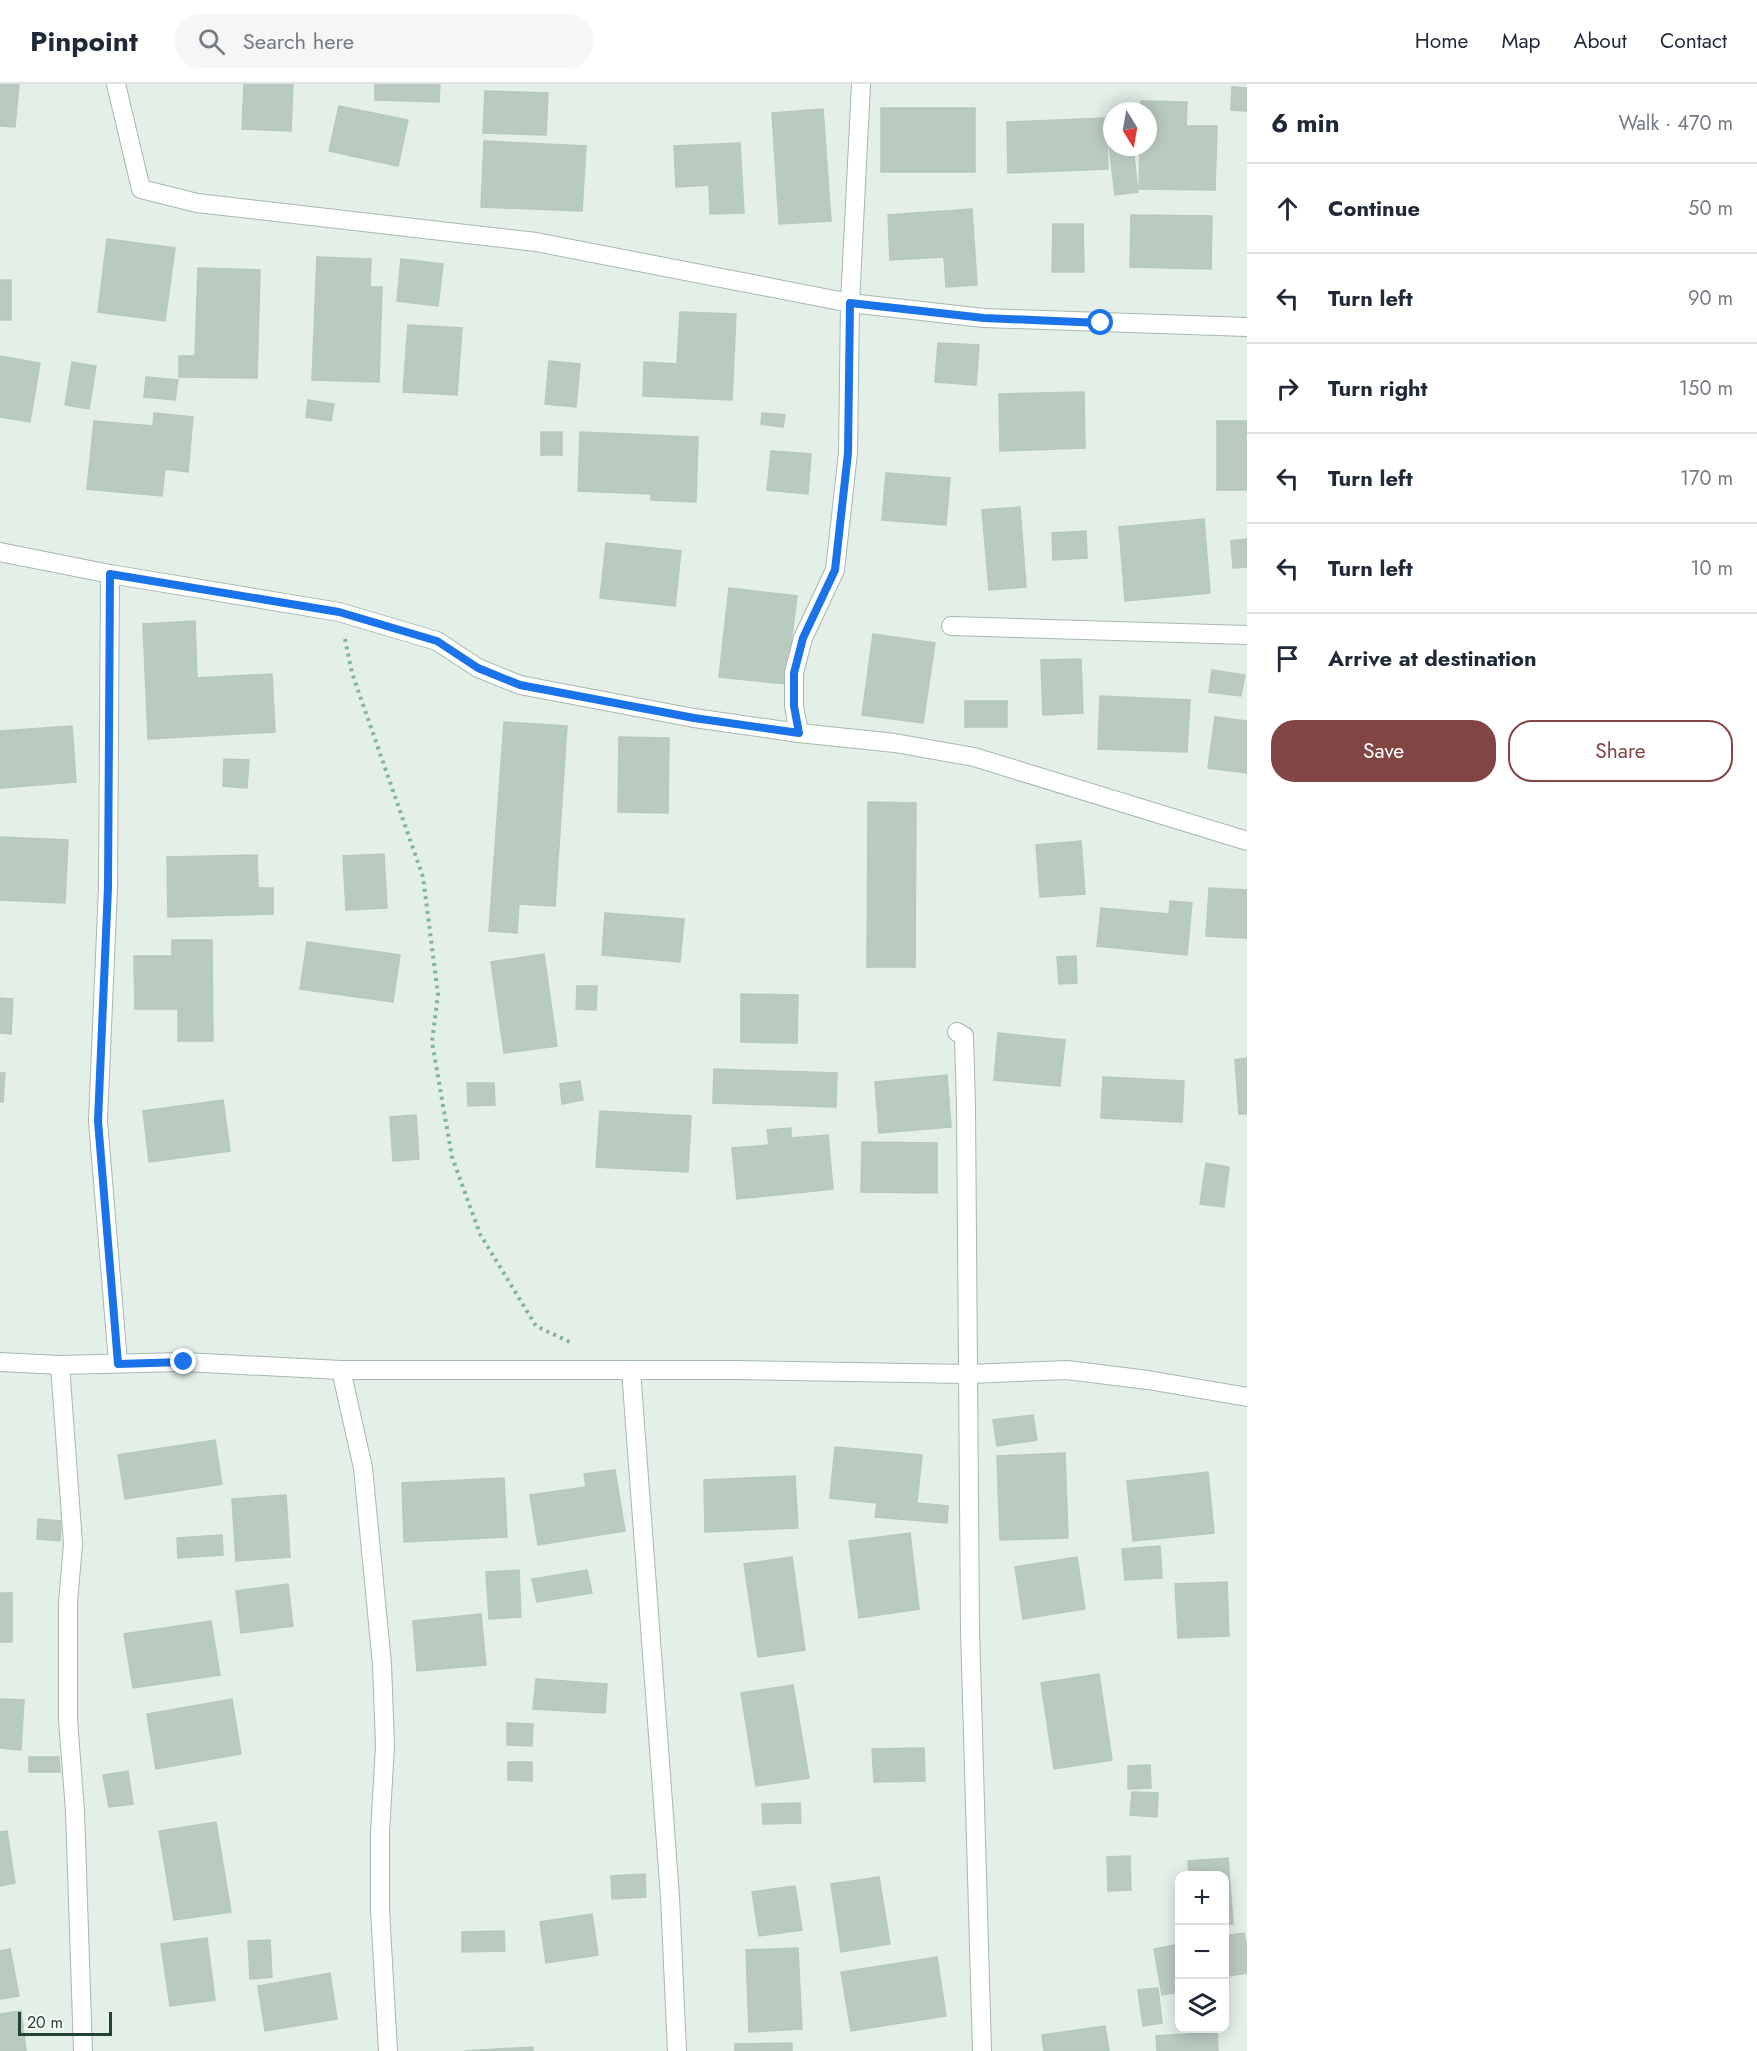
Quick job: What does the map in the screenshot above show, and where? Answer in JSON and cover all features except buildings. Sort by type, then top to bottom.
[{"type":"street","points":[[116,84],[141,189],[196,203],[536,242],[850,303],[984,318],[1247,327]]},
{"type":"street","points":[[799,733],[794,706],[794,673],[803,638],[835,570],[848,453],[850,303],[861,84]]},
{"type":"street","points":[[0,552],[110,574],[339,612],[437,641],[478,668],[520,685],[694,718],[799,733],[894,743],[974,757],[1247,842]]},
{"type":"street","points":[[110,574],[108,887],[98,1121],[118,1364]]},
{"type":"street","points":[[951,626],[1247,635]]},
{"type":"street","points":[[957,1032],[964,1036],[966,1108],[970,1629],[982,2051]]},
{"type":"street","points":[[0,1362],[60,1365],[184,1362],[341,1370],[631,1370],[968,1374],[1067,1370],[1148,1380],[1247,1397]]},
{"type":"street","points":[[60,1365],[73,1544],[68,1603],[68,1720],[75,1810],[83,2051]]},
{"type":"street","points":[[341,1370],[363,1467],[382,1664],[385,1746],[380,1832],[380,1910],[388,2051]]},
{"type":"street","points":[[631,1370],[670,1897],[677,2051]]},
{"type":"path","points":[[339,612],[352,674],[423,877],[438,994],[432,1042],[452,1156],[480,1234],[536,1326],[578,1346]]},
{"type":"route","points":[[184,1362],[118,1364],[98,1121],[108,887],[110,574],[339,612],[437,641],[478,668],[520,685],[694,718],[799,733],[794,706],[794,673],[803,638],[835,570],[848,453],[850,303],[984,318],[1101,323]]}]
